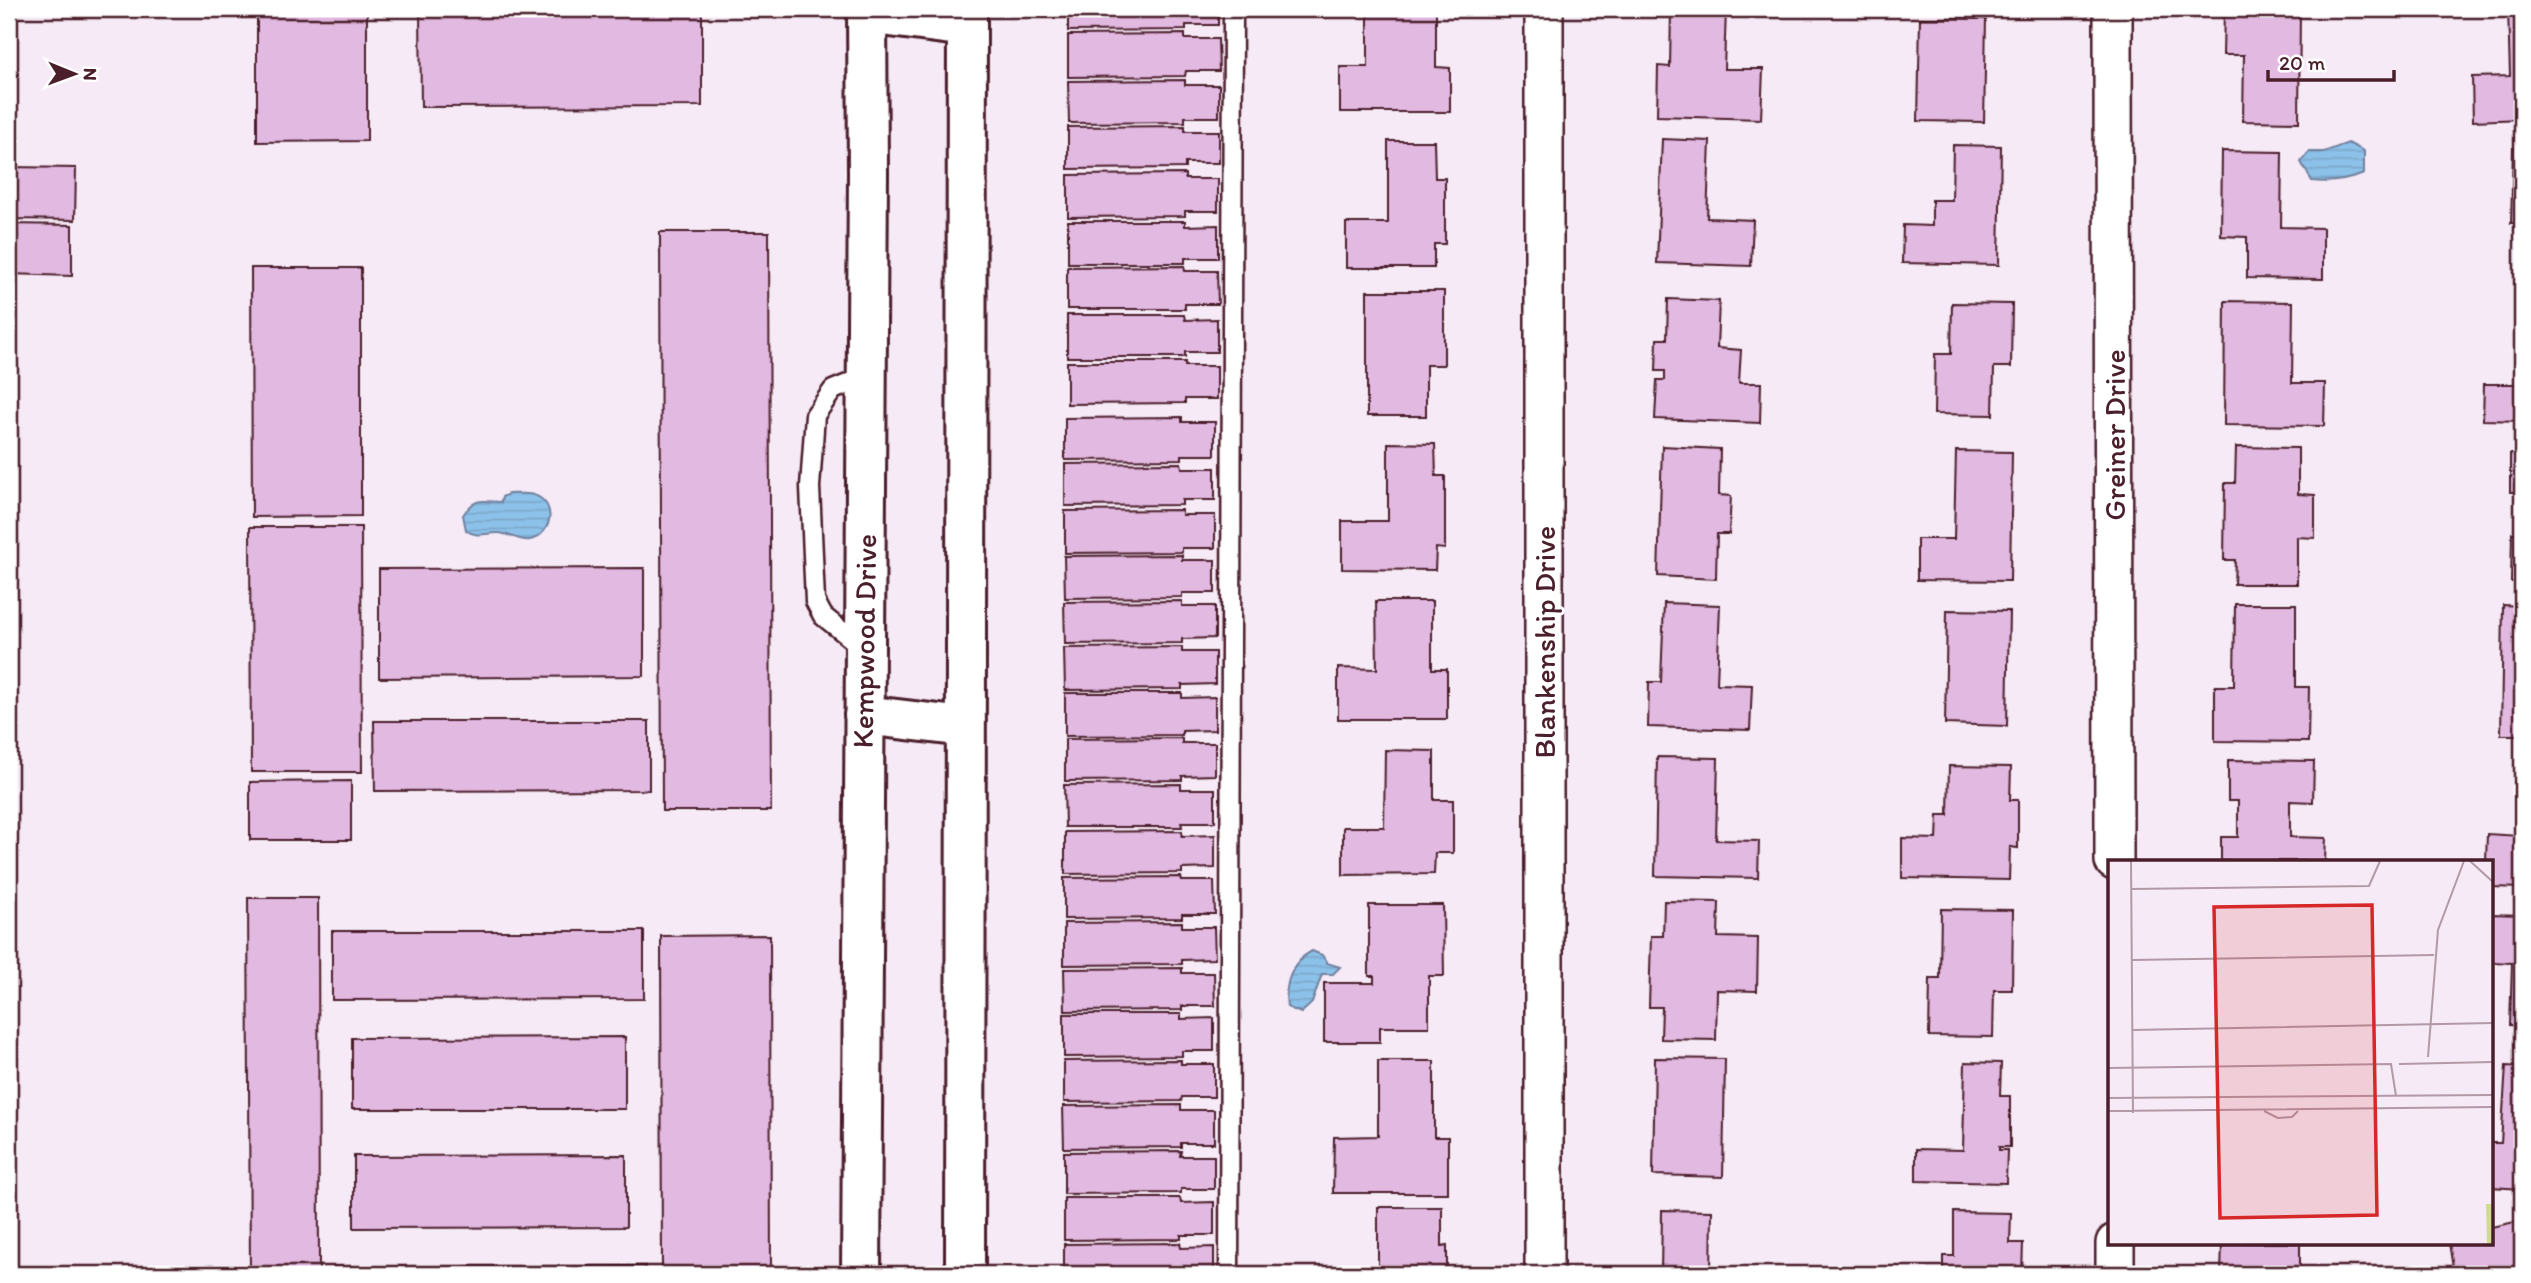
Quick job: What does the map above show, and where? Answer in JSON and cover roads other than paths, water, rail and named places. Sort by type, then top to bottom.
[{"type":"main road","points":[[867,12],[967,18],[965,1274]]},
{"type":"main road","name":"Kempwood Drive","points":[[861,1274],[867,12]]},
{"type":"main road","points":[[864,715],[965,727]]},
{"type":"street","name":"Blankenship Drive","points":[[1544,9],[1544,1274]]},
{"type":"street","name":"Greiner Drive","points":[[2113,9],[2114,860]]},
{"type":"street","points":[[2115,1244],[2115,1274]]},
{"type":"lane","points":[[1229,1274],[1233,9]]},
{"type":"lane","points":[[864,649],[823,617],[815,601],[810,487],[816,415],[832,390],[867,376]]},
{"type":"water","points":[[2348,143],[2364,151],[2364,174],[2338,181],[2312,181],[2301,162],[2309,152],[2324,152]]},
{"type":"water","points":[[508,494],[533,495],[545,503],[549,516],[542,534],[526,540],[502,533],[477,534],[466,530],[463,515],[471,505],[479,501],[501,502],[502,497]]},
{"type":"water","points":[[1312,951],[1322,955],[1327,963],[1340,967],[1333,974],[1322,974],[1312,1003],[1301,1013],[1287,1007],[1288,983],[1299,961]]}]
